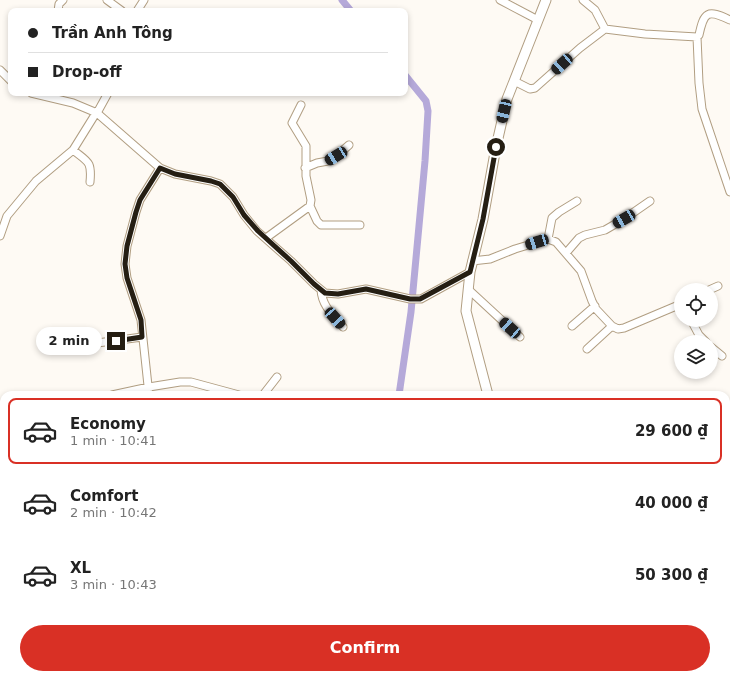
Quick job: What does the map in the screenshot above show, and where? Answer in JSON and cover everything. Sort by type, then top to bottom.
[{"type":"street","points":[[107,0],[118,8]]},
{"type":"street","points":[[500,0],[538,20]]},
{"type":"street","points":[[487,391],[466,310],[470,272],[483,219],[505,106],[546,0]]},
{"type":"street","points":[[583,0],[595,10],[605,29]]},
{"type":"street","points":[[729,188],[702,109],[697,37],[706,15],[713,13],[730,20]]},
{"type":"street","points":[[514,81],[530,89],[535,88],[580,48],[605,29],[645,34],[697,37]]},
{"type":"street","points":[[0,70],[8,78]]},
{"type":"street","points":[[44,96],[73,103],[96,113],[160,168],[175,174],[220,184],[233,197],[244,215],[258,231],[325,293],[332,294],[366,289],[412,299],[420,299],[470,272]]},
{"type":"street","points":[[0,236],[7,216],[36,181],[73,150],[106,96]]},
{"type":"street","points":[[301,105],[292,123],[306,146],[306,176],[311,200],[310,206],[317,221],[321,225],[360,225]]},
{"type":"street","points":[[306,168],[317,163],[328,161],[349,145]]},
{"type":"street","points":[[73,150],[89,163],[91,167],[90,182]]},
{"type":"street","points":[[160,168],[140,200],[127,246],[125,264],[127,278],[141,320],[149,391],[190,382],[225,391]]},
{"type":"street","points":[[548,239],[552,218],[577,201]]},
{"type":"street","points":[[566,253],[579,238],[605,230],[650,201]]},
{"type":"street","points":[[266,238],[310,206]]},
{"type":"street","points":[[472,261],[490,259],[515,249],[548,239],[556,242],[581,271],[595,306],[612,326],[618,329],[624,328],[674,307]]},
{"type":"street","points":[[321,290],[321,298],[326,308],[343,327]]},
{"type":"street","points":[[468,290],[520,337]]},
{"type":"street","points":[[572,326],[595,306]]},
{"type":"street","points":[[587,349],[612,326]]},
{"type":"street","points":[[63,345],[75,346],[142,337]]},
{"type":"street","points":[[718,353],[722,356]]},
{"type":"street","points":[[266,391],[277,377]]},
{"type":"waterway","points":[[342,0],[349,8]]},
{"type":"waterway","points":[[400,391],[411,312],[425,161],[428,111],[426,101],[408,79]]},
{"type":"route","points":[[116,341],[142,337],[141,320],[127,278],[125,264],[127,246],[140,200],[160,168],[175,174],[220,184],[233,197],[244,215],[258,231],[325,293],[338,294],[370,289],[410,299],[420,299],[470,272],[483,219],[496,147]]}]
